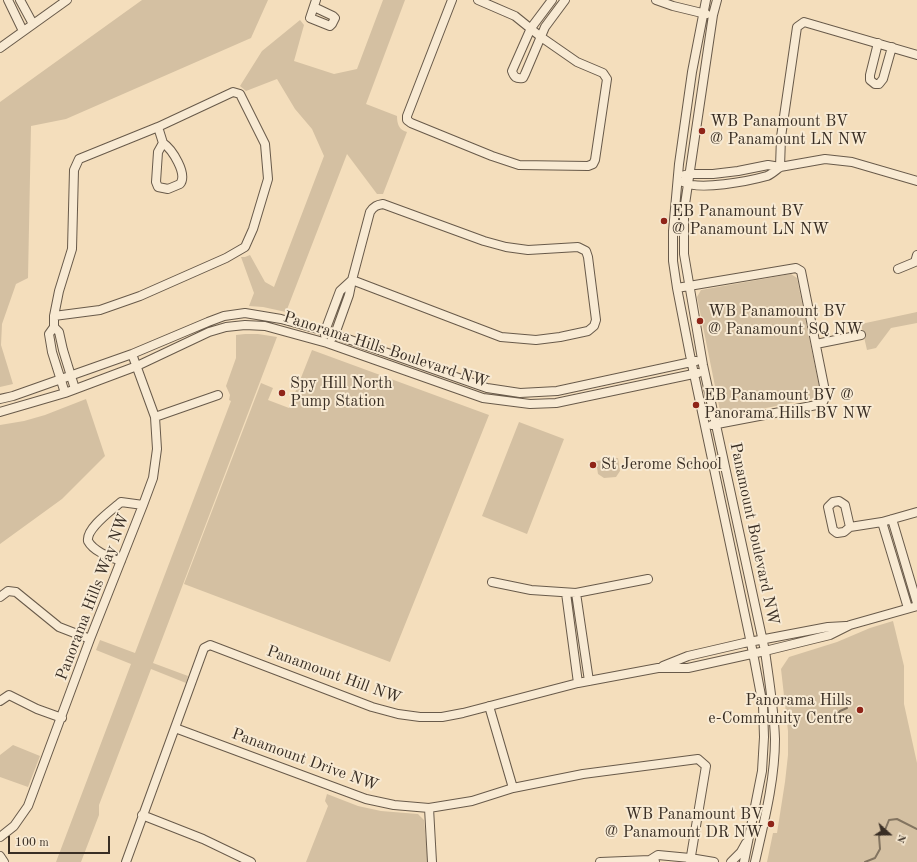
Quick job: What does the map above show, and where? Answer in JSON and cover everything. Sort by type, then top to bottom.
[{"type":"street","points":[[8,0],[23,31]]},
{"type":"street","points":[[20,0],[33,24]]},
{"type":"street","points":[[0,48],[67,0]]},
{"type":"street","points":[[452,0],[407,116],[408,120],[411,123],[492,156],[519,165],[588,166],[593,164],[595,160],[607,79],[604,73],[577,62],[541,37],[515,16],[478,0]]},
{"type":"street","points":[[552,0],[531,28],[512,71],[514,76],[518,78],[523,78],[526,74],[545,28],[565,0]]},
{"type":"street","points":[[656,0],[673,6],[713,15]]},
{"type":"street","name":"Panamount Boulevard NW","points":[[706,0],[702,13],[692,72],[678,178],[673,231],[674,261],[677,288],[694,374],[763,706],[764,737],[762,771],[744,862]]},
{"type":"street","name":"Panamount Boulevard NW","points":[[717,0],[713,15],[684,211],[684,254],[704,371],[765,651],[772,698],[775,740],[773,772],[755,862]]},
{"type":"street","points":[[780,167],[780,137],[797,26],[804,22],[917,55]]},
{"type":"street","points":[[878,43],[870,75],[870,80],[875,84],[878,84],[883,79],[892,47]]},
{"type":"street","points":[[54,316],[100,310],[140,296],[226,258],[245,247],[253,229],[268,179],[265,144],[240,94],[233,92],[158,127],[79,159],[74,170],[72,249],[59,291],[54,316],[54,327],[49,334],[52,352],[65,393]]},
{"type":"street","points":[[158,127],[162,144],[158,152],[156,182],[158,187],[168,189],[180,184],[183,176],[169,148],[162,144]]},
{"type":"street","points":[[678,178],[689,174],[713,174],[768,165],[780,167],[825,159],[852,162],[917,182]]},
{"type":"street","points":[[678,178],[688,184],[714,185],[740,182],[769,175],[780,167]]},
{"type":"street","points":[[327,343],[335,334],[349,295],[352,280],[370,212],[373,207],[383,204],[506,247],[528,250],[578,247],[586,251],[596,320],[594,326],[588,331],[560,337],[536,340],[500,337],[352,280]]},
{"type":"street","points":[[898,270],[915,262],[917,255]]},
{"type":"street","points":[[677,288],[796,268],[800,271],[816,344],[826,396],[822,404],[705,426]]},
{"type":"street","points":[[327,343],[325,331],[340,291],[352,280]]},
{"type":"street","name":"Panorama Hills Boulevard NW","points":[[0,399],[61,380],[132,354],[224,316],[245,313],[281,319],[325,331],[487,388],[520,393],[557,391],[702,360]]},
{"type":"street","name":"Panorama Hills Boulevard NW","points":[[0,412],[65,393],[137,366],[209,332],[245,324],[265,326],[327,343],[483,398],[523,404],[556,403],[704,371]]},
{"type":"street","points":[[54,327],[59,332],[75,389]]},
{"type":"street","points":[[816,344],[861,335]]},
{"type":"street","name":"Panorama Hills Way NW","points":[[0,837],[14,826],[28,806],[153,478],[157,449],[155,417],[132,354]]},
{"type":"street","points":[[155,417],[218,395]]},
{"type":"street","points":[[720,502],[732,499]]},
{"type":"street","points":[[121,561],[111,558],[92,547],[88,541],[89,534],[94,526],[121,502],[143,505]]},
{"type":"street","points":[[850,527],[887,521],[917,512]]},
{"type":"street","points":[[887,521],[917,605]]},
{"type":"street","points":[[887,521],[908,608]]},
{"type":"street","points":[[492,582],[531,590],[576,593],[648,579]]},
{"type":"street","points":[[0,597],[8,591],[16,592],[59,627],[90,640]]},
{"type":"street","points":[[566,593],[578,683]]},
{"type":"street","points":[[576,593],[589,681]]},
{"type":"street","name":"Panamount Hill NW","points":[[175,728],[204,648],[210,645],[372,707],[398,714],[420,717],[442,717],[463,714],[578,683],[658,668],[688,668],[765,651],[830,635],[850,626],[917,605]]},
{"type":"street","name":"Panamount Hill NW","points":[[658,668],[688,656],[762,639],[828,627],[850,626]]},
{"type":"street","points":[[0,702],[9,696],[37,709],[62,718]]},
{"type":"street","points":[[489,706],[513,788]]},
{"type":"street","points":[[126,862],[175,728]]},
{"type":"street","name":"Panamount Drive NW","points":[[175,728],[366,799],[394,805],[429,808],[472,801],[513,788],[583,774],[698,759],[706,766],[690,860]]},
{"type":"street","points":[[429,808],[432,862]]},
{"type":"street","points":[[142,815],[203,839],[251,862]]},
{"type":"street","points":[[731,862],[741,852],[749,838]]},
{"type":"street","points":[[600,862],[653,861],[658,855],[714,862]]},
{"type":"street","points":[[0,856],[4,862]]},
{"type":"shaded area","points":[[142,0],[268,0],[251,38],[66,119],[31,126],[28,278],[16,284],[2,324],[1,345],[13,384],[0,387],[0,102]]},
{"type":"shaded area","points":[[383,0],[405,0],[366,104],[397,116],[399,126],[402,130],[407,132],[383,194],[377,194],[347,154],[286,312],[263,307],[249,306],[254,293],[241,257],[250,255],[265,282],[274,287],[324,156],[312,129],[295,109],[277,79],[246,91],[240,86],[262,51],[300,20],[304,25],[294,61],[334,74],[357,69]]},
{"type":"shaded area","points":[[791,274],[797,278],[820,391],[815,398],[727,416],[720,411],[697,297],[701,290]]},
{"type":"shaded area","points":[[917,312],[917,323],[891,328],[876,348],[867,350],[861,324]]},
{"type":"shaded area","points":[[258,334],[277,337],[153,663],[188,676],[186,683],[151,669],[99,805],[99,815],[81,862],[56,862],[131,664],[96,650],[100,640],[135,653],[231,401],[229,400],[230,395],[226,386],[236,358],[236,335]]},
{"type":"shaded area","points":[[312,350],[489,415],[390,662],[184,584],[261,383],[273,388],[268,400],[289,408]]},
{"type":"shaded area","points":[[86,399],[105,456],[62,499],[0,544],[0,425],[24,421],[45,415]]},
{"type":"shaded area","points":[[519,422],[564,439],[527,534],[482,516]]},
{"type":"shaded area","points":[[618,458],[620,471],[616,477],[604,478],[598,474],[596,461]]},
{"type":"shaded area","points":[[893,621],[904,666],[904,704],[917,763],[917,862],[767,862],[773,833],[777,833],[788,755],[788,731],[781,669],[789,657],[837,642],[870,628]]},
{"type":"shaded area","points":[[13,745],[40,756],[28,787],[0,777],[0,755]]},
{"type":"shaded area","points":[[327,794],[358,806],[381,811],[418,814],[424,820],[428,862],[306,862],[328,806],[325,801]]},
{"type":"waterway","points":[[837,724],[834,718],[840,711],[847,708]]},
{"type":"waterway","points":[[865,862],[875,858],[880,849],[879,836],[885,830],[889,820],[897,819],[917,829]]},
{"type":"place","name":"WB Panamount BV @ Panamount LN NW","points":[[702,131]]},
{"type":"place","name":"EB Panamount BV @ Panamount LN NW","points":[[664,221]]},
{"type":"place","name":"WB Panamount BV @ Panamount SQ NW","points":[[700,321]]},
{"type":"place","name":"Spy Hill North Pump Station","points":[[282,393]]},
{"type":"place","name":"EB Panamount BV @ Panorama Hills BV NW","points":[[696,405]]},
{"type":"place","name":"St Jerome School","points":[[593,465]]},
{"type":"place","name":"Panorama Hills e-Community Centre","points":[[860,710]]},
{"type":"place","name":"WB Panamount BV @ Panamount DR NW","points":[[771,824]]}]
